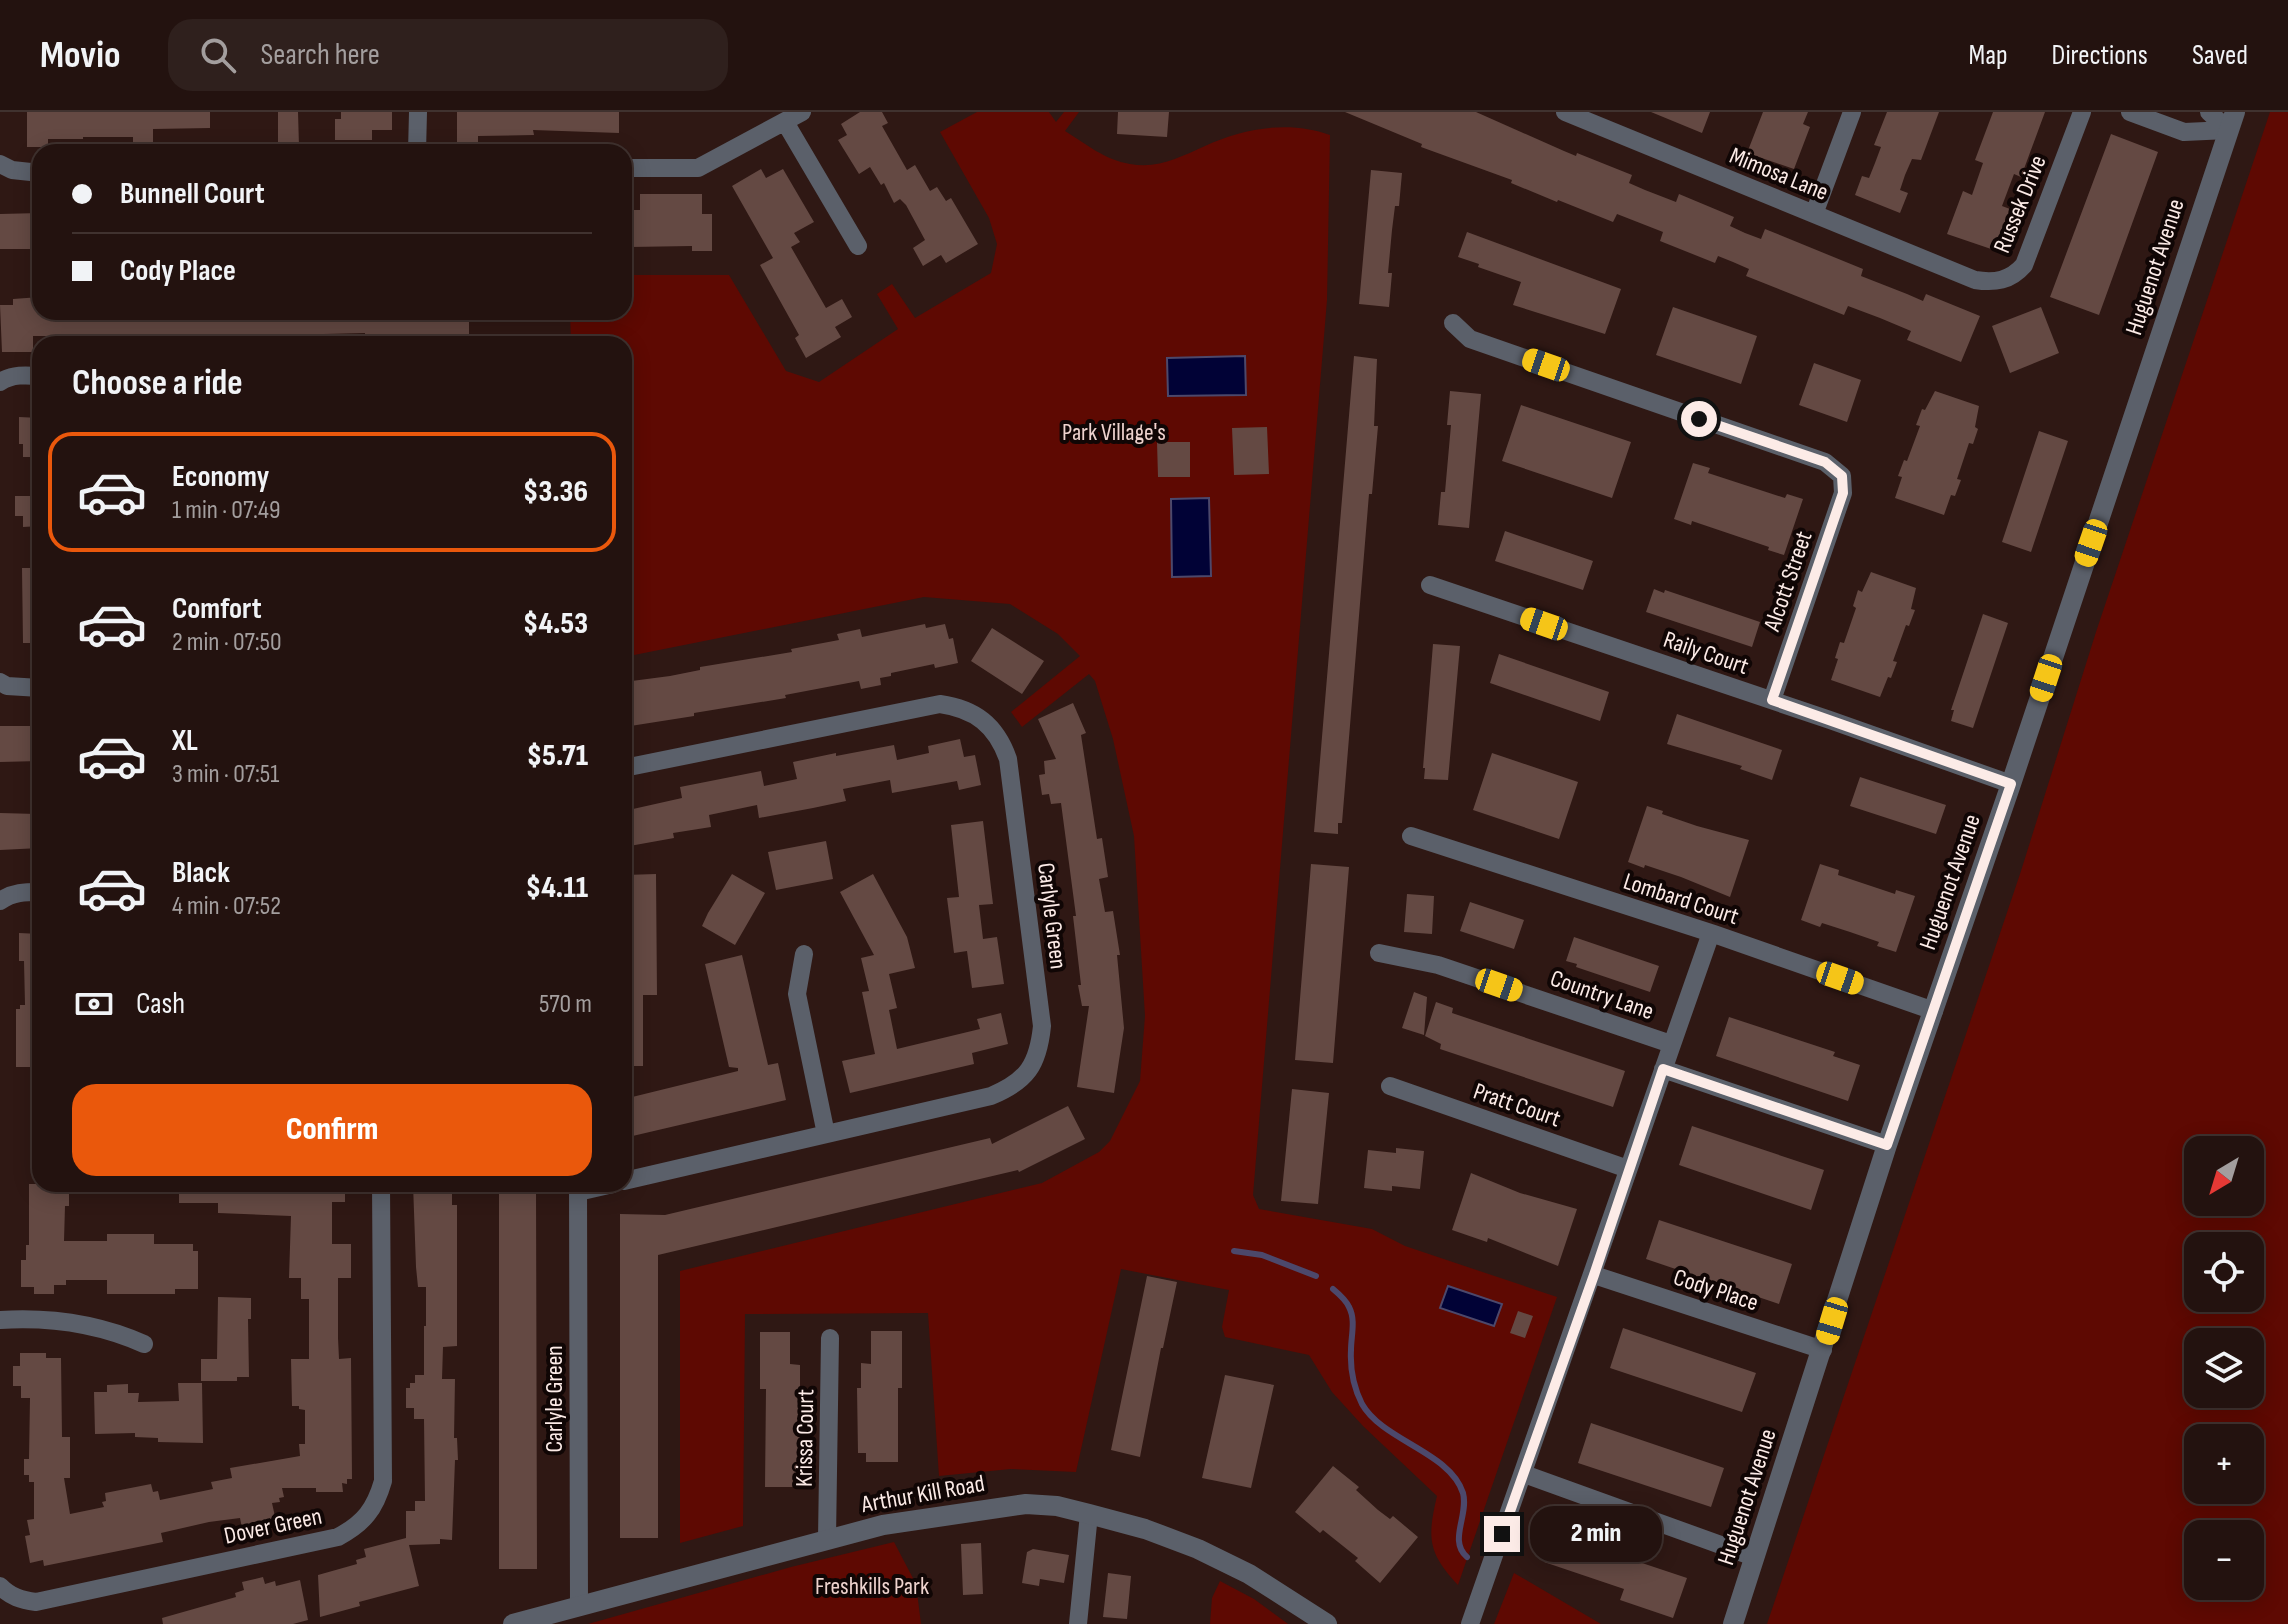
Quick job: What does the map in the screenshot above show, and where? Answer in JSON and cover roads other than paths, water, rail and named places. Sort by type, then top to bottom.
[{"type":"street","points":[[417,144],[418,112]]},
{"type":"street","points":[[632,168],[698,168],[802,112]]},
{"type":"street","name":"Mimosa Lane","points":[[1565,112],[1975,280]]},
{"type":"street","points":[[1612,131],[1620,112]]},
{"type":"street","points":[[1814,214],[1852,112]]},
{"type":"street","name":"Russek Drive","points":[[1975,280],[1991,282],[2007,279],[2024,265],[2082,112]]},
{"type":"street","points":[[2130,112],[2184,132],[2231,121]]},
{"type":"street","points":[[2209,112],[2231,121]]},
{"type":"street","name":"Huguenot Avenue","points":[[1733,1624],[1887,1145],[2011,784],[2231,121]]},
{"type":"street","points":[[785,122],[858,246]]},
{"type":"street","points":[[0,164],[12,170],[32,172]]},
{"type":"street","name":"Alcott Street","points":[[1453,323],[1470,339],[1825,462],[1842,476],[1843,493],[1772,700]]},
{"type":"street","points":[[0,382],[19,375],[32,376]]},
{"type":"street","name":"Raily Court","points":[[1430,585],[2011,784]]},
{"type":"street","points":[[0,682],[7,686],[32,688]]},
{"type":"street","name":"Carlyle Green","points":[[632,766],[940,704],[973,712],[991,726],[1002,741],[1008,759],[1042,1026],[1035,1062],[1023,1078],[991,1096],[632,1179]]},
{"type":"street","name":"Lombard Court","points":[[1411,836],[1711,933],[1934,1011]]},
{"type":"street","points":[[0,901],[9,895],[32,892]]},
{"type":"street","points":[[1470,1624],[1711,933]]},
{"type":"street","name":"Country Lane","points":[[1379,953],[1438,965],[1671,1044]]},
{"type":"street","points":[[804,954],[797,994],[826,1134]]},
{"type":"street","points":[[1663,1069],[1887,1145]]},
{"type":"street","name":"Pratt Court","points":[[1390,1086],[1628,1169]]},
{"type":"street","name":"Dover Green","points":[[0,1586],[9,1595],[36,1602],[338,1537],[366,1518],[377,1503],[383,1481],[381,1192]]},
{"type":"street","name":"Carlyle Green","points":[[578,1192],[579,1606]]},
{"type":"street","name":"Cody Place","points":[[1594,1275],[1823,1350]]},
{"type":"street","points":[[0,1320],[59,1321],[94,1327],[144,1344]]},
{"type":"street","name":"Krissa Court","points":[[827,1539],[830,1338]]},
{"type":"street","points":[[1524,1474],[1754,1557]]},
{"type":"street","name":"Arthur Kill Road","points":[[513,1624],[883,1525],[1026,1504],[1057,1506],[1089,1514],[1145,1529],[1198,1549],[1249,1574],[1327,1624]]},
{"type":"street","points":[[1078,1624],[1089,1514]]},
{"type":"waterway","points":[[1234,1251],[1262,1255],[1316,1276]]},
{"type":"waterway","points":[[1333,1289],[1348,1304],[1351,1312],[1352,1371],[1362,1404],[1385,1428],[1445,1467],[1456,1479],[1464,1501],[1459,1543],[1467,1557]]},
{"type":"park label","name":"Park Village's","points":[[1114,432]]},
{"type":"park label","name":"Freshkills Park","points":[[872,1586]]}]
